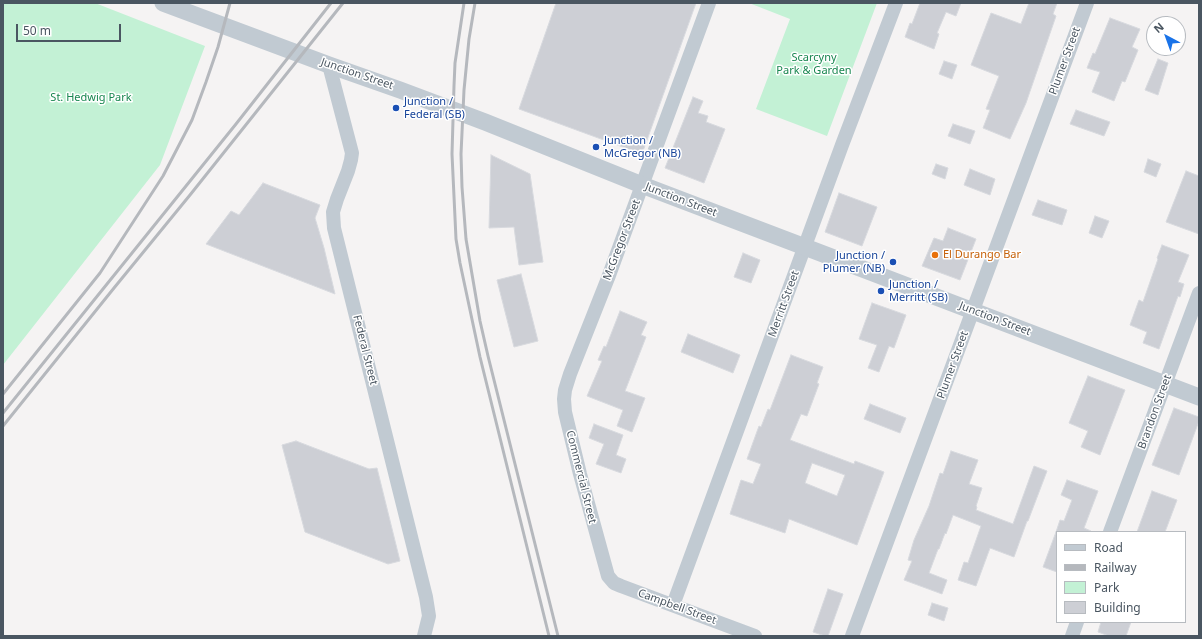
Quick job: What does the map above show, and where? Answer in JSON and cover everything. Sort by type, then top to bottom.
[{"type":"street","name":"Junction Street","points":[[163,3],[400,90],[642,185],[1199,397]]},
{"type":"street","name":"McGregor Street","points":[[574,363],[608,278],[709,3]]},
{"type":"street","name":"Merritt Street","points":[[673,605],[842,145],[896,3]]},
{"type":"street","name":"Plumer Street","points":[[852,636],[1087,3]]},
{"type":"street","name":"Federal Street","points":[[329,65],[352,153],[348,171],[333,212],[334,228],[426,597],[429,616],[424,636]]},
{"type":"street","name":"Brandon Street","points":[[1110,531],[1199,293]]},
{"type":"street","name":"Commercial Street","points":[[574,363],[565,390],[565,412],[606,570],[608,576],[614,583],[621,586]]},
{"type":"street","name":"Campbell Street","points":[[621,586],[755,636]]},
{"type":"street","points":[[1072,636],[1077,623]]},
{"type":"green space","name":"St. Hedwig Park","points":[[3,3],[95,3],[205,46],[160,165],[3,365]]},
{"type":"green space","name":"Scarcyny Park & Garden","points":[[749,3],[877,3],[827,136],[756,109],[790,19]]},
{"type":"building","points":[[556,3],[696,3],[642,154],[519,109]]},
{"type":"building","points":[[920,3],[961,3],[956,16],[946,12],[937,33],[939,34],[934,49],[905,37]]},
{"type":"building","points":[[1029,3],[1057,3],[1053,14],[1056,16],[1026,103],[1010,139],[983,128],[990,110],[986,109],[999,76],[971,65],[991,13],[1021,24]]},
{"type":"building","points":[[1110,18],[1140,29],[1132,47],[1138,50],[1125,82],[1122,81],[1114,101],[1092,92],[1100,72],[1087,68],[1093,53],[1095,54]]},
{"type":"building","points":[[1158,59],[1168,63],[1158,95],[1145,90]]},
{"type":"building","points":[[944,61],[957,65],[952,79],[939,74]]},
{"type":"building","points":[[693,97],[703,101],[698,113],[708,116],[706,122],[725,129],[704,183],[665,168]]},
{"type":"building","points":[[1076,110],[1110,122],[1104,136],[1070,124]]},
{"type":"building","points":[[953,124],[975,131],[970,144],[948,136]]},
{"type":"building","points":[[491,155],[530,174],[543,262],[519,265],[514,227],[489,228]]},
{"type":"building","points":[[1148,159],[1161,164],[1156,177],[1144,172]]},
{"type":"building","points":[[936,164],[948,168],[945,179],[932,174]]},
{"type":"building","points":[[970,169],[995,179],[990,195],[964,185]]},
{"type":"building","points":[[1186,171],[1199,176],[1199,234],[1166,222]]},
{"type":"building","points":[[263,183],[320,205],[315,218],[335,294],[206,244],[231,211],[239,215]]},
{"type":"building","points":[[839,193],[877,207],[862,246],[825,232]]},
{"type":"building","points":[[1038,200],[1067,210],[1062,225],[1032,215]]},
{"type":"building","points":[[1095,216],[1109,221],[1102,238],[1089,233]]},
{"type":"building","points":[[948,228],[976,239],[960,280],[922,266],[934,238],[943,241]]},
{"type":"building","points":[[1162,245],[1189,255],[1178,282],[1184,284],[1180,297],[1178,296],[1159,349],[1143,343],[1147,332],[1130,325],[1139,300],[1143,302]]},
{"type":"building","points":[[743,253],[760,260],[751,283],[734,277]]},
{"type":"building","points":[[521,274],[538,341],[514,347],[497,280]]},
{"type":"building","points":[[872,303],[906,315],[894,348],[889,346],[879,372],[868,368],[877,345],[859,339]]},
{"type":"building","points":[[620,311],[647,322],[641,335],[646,337],[625,391],[645,398],[632,432],[617,426],[623,410],[587,396],[602,361],[598,360],[604,346],[606,347]]},
{"type":"building","points":[[688,334],[740,355],[733,373],[681,352]]},
{"type":"building","points":[[791,355],[823,367],[817,383],[819,384],[807,416],[801,414],[790,440],[854,464],[855,461],[884,472],[857,545],[789,519],[785,533],[730,514],[741,480],[753,484],[761,464],[747,459],[759,426],[761,427],[768,409],[770,410]],"holes":[[[812,463],[845,475],[837,496],[805,483]]]},
{"type":"building","points":[[1088,376],[1125,390],[1100,455],[1081,447],[1088,431],[1069,423]]},
{"type":"building","points":[[870,404],[906,418],[900,433],[864,419]]},
{"type":"building","points":[[1174,408],[1199,417],[1199,421],[1179,475],[1152,465]]},
{"type":"building","points":[[594,424],[623,435],[616,455],[626,459],[621,473],[596,464],[604,444],[589,438]]},
{"type":"building","points":[[296,441],[369,469],[377,468],[400,561],[388,564],[305,532],[282,445]]},
{"type":"building","points":[[951,451],[978,460],[969,484],[982,488],[976,510],[1013,524],[1034,466],[1047,471],[1014,557],[990,548],[976,586],[958,580],[964,562],[968,563],[981,526],[953,515],[929,573],[947,580],[942,594],[904,580],[912,561],[908,560],[914,540],[929,506],[940,473],[943,474]]},
{"type":"building","points":[[1067,480],[1098,491],[1084,528],[1091,531],[1056,531],[1060,520],[1064,521],[1072,500],[1061,495]]},
{"type":"building","points":[[1152,491],[1177,500],[1165,531],[1137,531]]},
{"type":"building","points":[[1056,532],[1056,572],[1043,567]]},
{"type":"building","points":[[828,589],[843,594],[828,636],[825,636],[813,632]]},
{"type":"building","points":[[932,603],[948,608],[944,621],[928,615]]},
{"type":"building","points":[[1101,623],[1131,623],[1126,636],[1109,636],[1098,632]]},
{"type":"railway","points":[[3,394],[100,273],[163,176],[192,120],[218,47],[230,3]]},
{"type":"railway","points":[[3,413],[236,124],[331,3]]},
{"type":"railway","points":[[3,426],[343,3]]},
{"type":"railway","points":[[464,3],[455,63],[454,86],[452,154],[456,239],[480,357],[549,636]]},
{"type":"railway","points":[[475,3],[469,39],[464,90],[461,154],[466,239],[480,321],[488,356],[558,636]]},
{"type":"place","name":"Junction / Federal (SB)","points":[[396,108]]},
{"type":"place","name":"Junction / McGregor (NB)","points":[[596,147]]},
{"type":"place","name":"El Durango Bar","points":[[935,255]]},
{"type":"place","name":"Junction / Plumer (NB)","points":[[893,262]]},
{"type":"place","name":"Junction / Merritt (SB)","points":[[881,291]]}]
